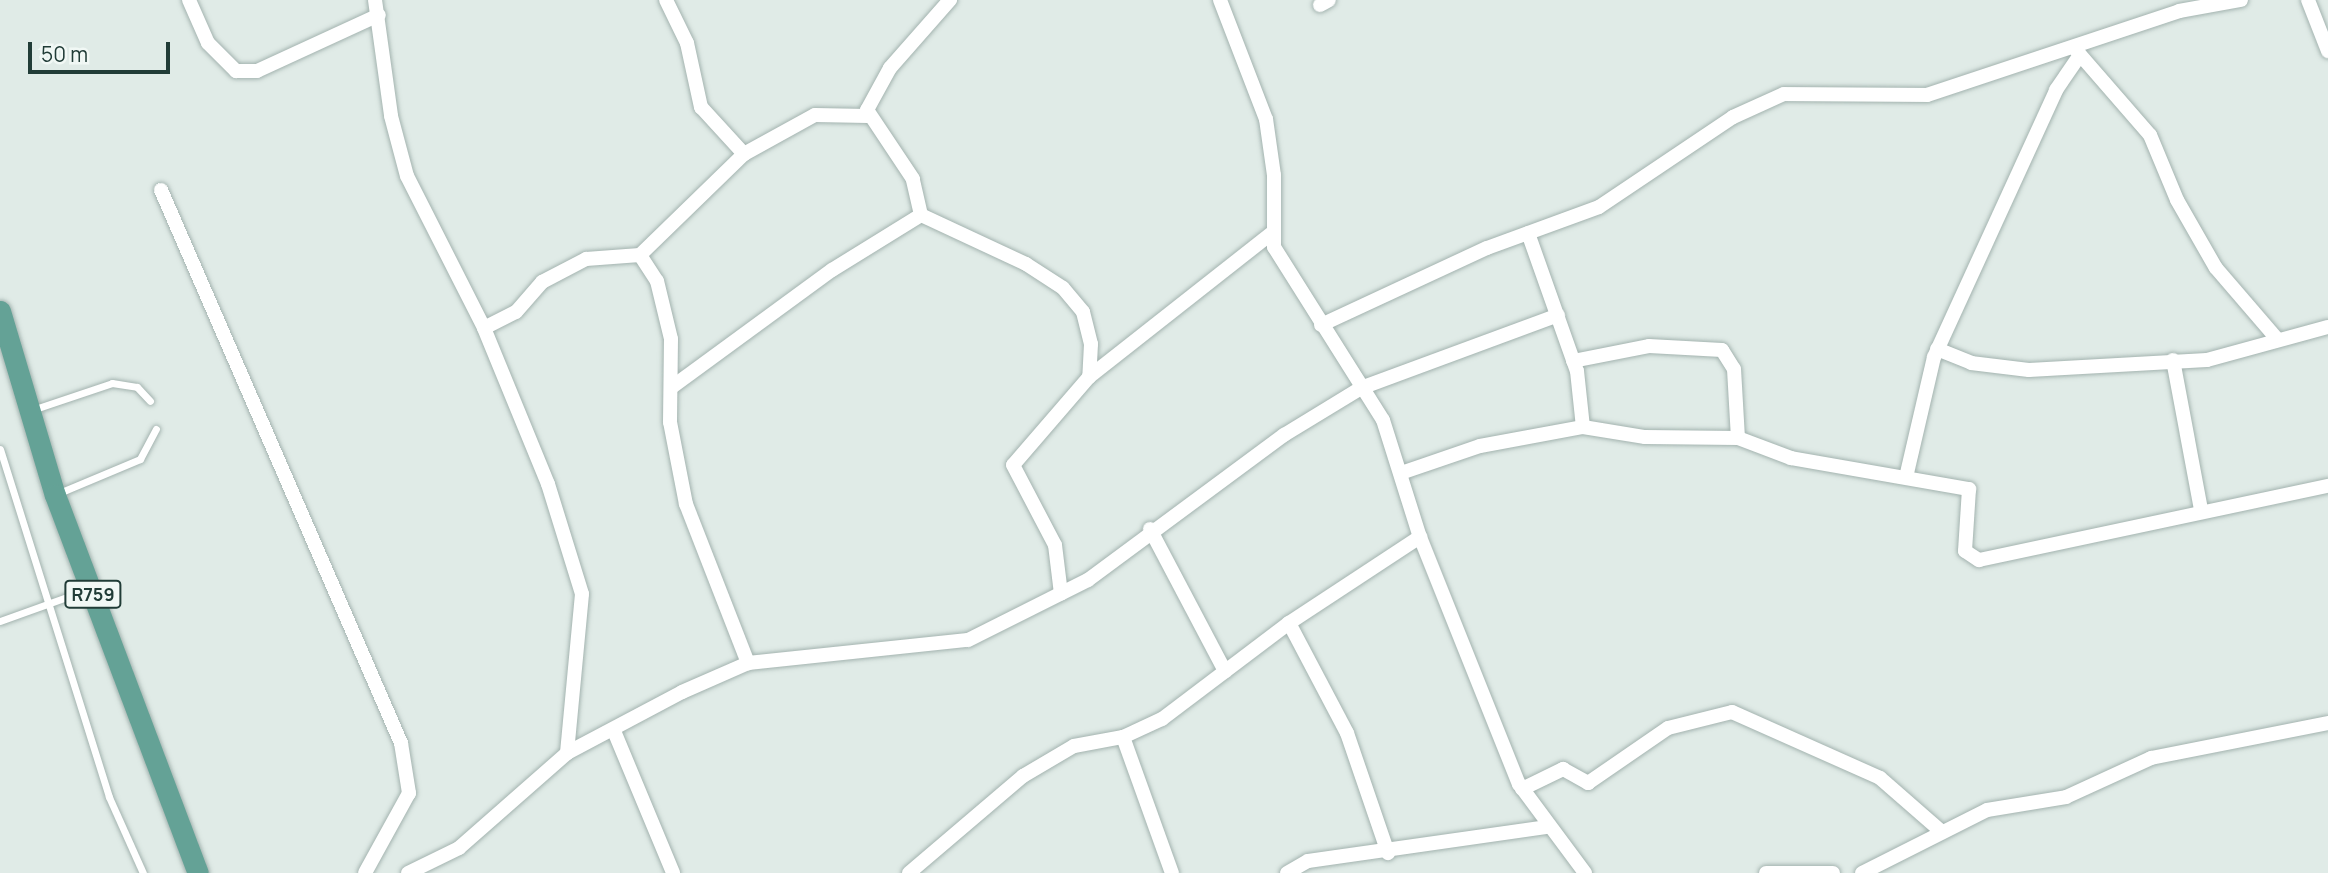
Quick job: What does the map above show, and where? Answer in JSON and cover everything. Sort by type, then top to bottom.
[{"type":"main road","name":"R759","points":[[0,311],[55,495],[198,873]]},
{"type":"street","points":[[189,0],[208,43],[236,71],[257,71],[379,15]]},
{"type":"street","points":[[375,0],[391,116],[407,176],[484,328],[548,484],[582,594],[567,753]]},
{"type":"street","points":[[666,0],[687,43],[701,107],[744,154]]},
{"type":"street","points":[[921,215],[913,179],[867,116],[870,97],[890,68],[950,0]]},
{"type":"street","points":[[1220,0],[1266,120],[1274,175],[1272,233],[1278,257],[1383,420],[1420,537],[1522,789],[1585,873]]},
{"type":"street","points":[[1321,325],[1528,233],[1599,207],[1733,117],[1784,94],[1927,95],[2078,53],[2179,11],[2241,0]]},
{"type":"street","points":[[2308,0],[2328,51]]},
{"type":"street","points":[[2078,53],[2150,135],[2177,200],[2217,268],[2277,339]]},
{"type":"street","points":[[1907,473],[1917,409],[1937,349],[2056,90],[2078,53]]},
{"type":"street","points":[[484,328],[516,312],[542,282],[586,259],[640,255],[744,154],[816,115],[867,116]]},
{"type":"street","points":[[161,190],[401,743],[409,793],[365,873]]},
{"type":"street","points":[[921,215],[1063,288],[1083,312],[1091,344],[1089,377]]},
{"type":"street","points":[[672,387],[832,270],[921,215]]},
{"type":"street","points":[[1061,594],[1055,545],[1013,465],[1089,377],[1272,233]]},
{"type":"street","points":[[1528,233],[1573,361],[1583,427]]},
{"type":"street","points":[[640,255],[657,281],[671,340],[670,422],[686,504],[748,663]]},
{"type":"street","points":[[408,873],[459,848],[567,753],[748,663],[968,640],[1061,594],[1150,529],[1361,388],[1558,315]]},
{"type":"street","points":[[1937,349],[1971,363],[2029,370],[2207,360],[2328,327]]},
{"type":"street","points":[[1573,361],[1649,345],[1722,350],[1734,369],[1738,438]]},
{"type":"street","points":[[2173,360],[2201,510]]},
{"type":"street","points":[[1401,473],[1480,446],[1583,427],[1645,438],[1738,438],[1791,458],[1907,473],[1972,491],[1965,551],[1971,559],[2328,486]]},
{"type":"street","points":[[1150,529],[1225,671]]},
{"type":"street","points":[[909,873],[1023,776],[1074,746],[1122,737],[1162,719],[1289,623],[1420,537]]},
{"type":"street","points":[[1289,623],[1347,733],[1388,853]]},
{"type":"street","points":[[1522,789],[1563,769],[1588,783],[1668,728],[1732,712],[1880,778],[1942,832]]},
{"type":"street","points":[[1862,873],[1987,810],[2066,797],[2151,758],[2328,723]]},
{"type":"street","points":[[614,731],[673,873]]},
{"type":"street","points":[[1122,737],[1172,873]]},
{"type":"street","points":[[1287,873],[1308,861],[1388,853],[1548,827]]},
{"type":"street","points":[[1766,873],[1833,873]]},
{"type":"lane","points":[[30,411],[112,383],[137,387],[150,401]]},
{"type":"lane","points":[[55,495],[140,459],[156,429]]},
{"type":"lane","points":[[0,449],[46,604],[109,797],[143,873]]},
{"type":"lane","points":[[0,621],[90,589]]}]
